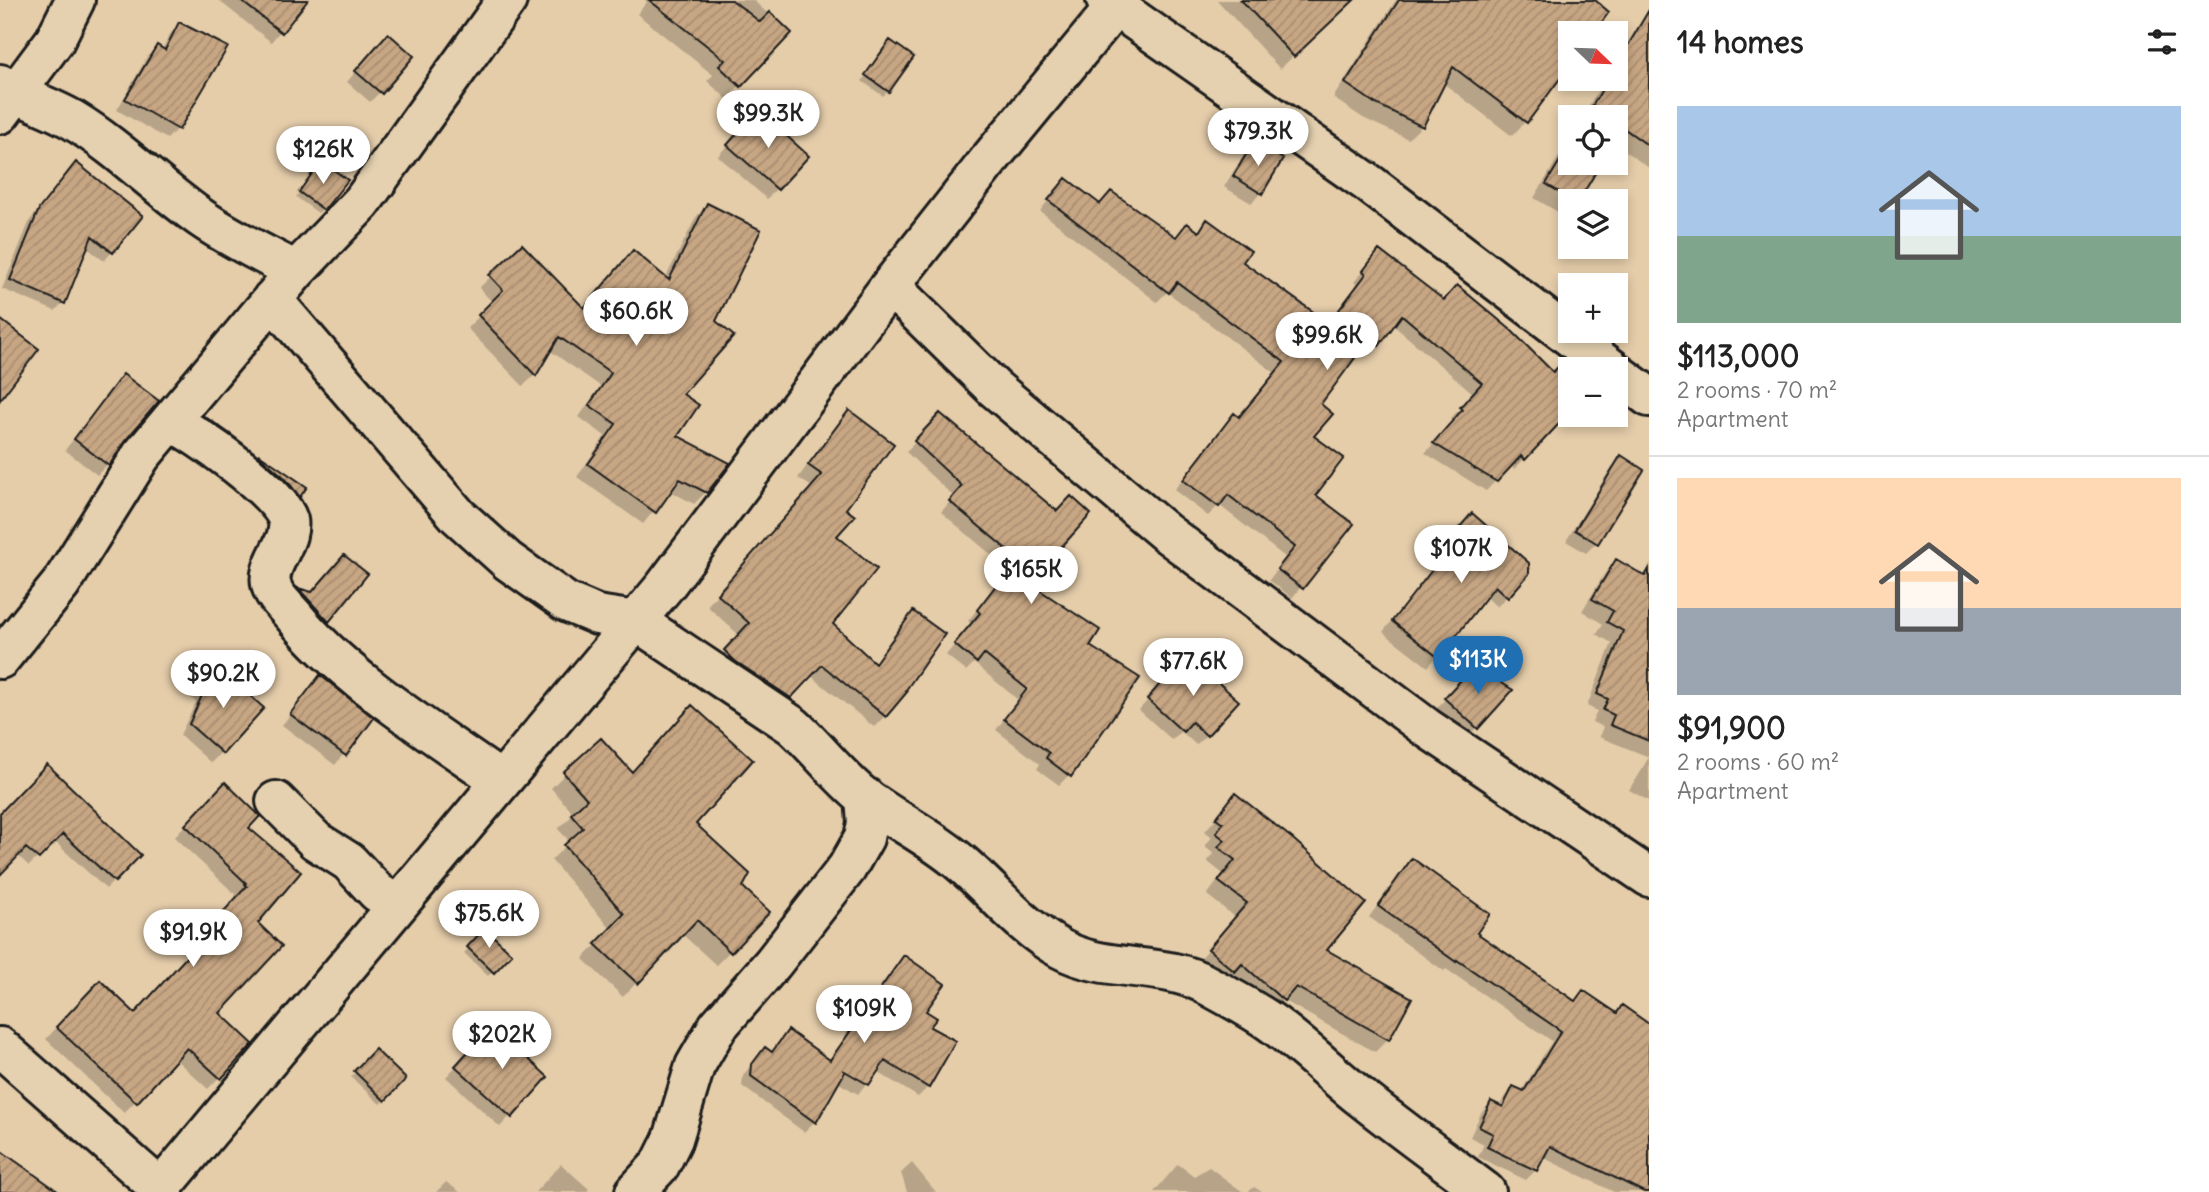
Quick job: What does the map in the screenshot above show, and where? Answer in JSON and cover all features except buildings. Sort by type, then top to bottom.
[{"type":"street","points":[[75,0],[55,40],[5,98],[71,119],[234,240],[284,285],[458,516],[508,561],[566,602],[597,615],[636,621],[793,726],[812,743],[840,776],[865,797],[895,819],[928,837],[960,862],[1019,918],[1063,950],[1128,967],[1175,971],[1189,976],[1269,1021],[1366,1102],[1486,1192]]},
{"type":"street","points":[[0,659],[61,584],[125,479],[284,285],[362,202],[507,0]]},
{"type":"street","points":[[0,1048],[161,1191],[665,586],[890,286],[1114,2],[1371,185],[1597,357]]},
{"type":"street","points":[[890,286],[994,388],[1165,531],[1427,728],[1649,877]]},
{"type":"street","points":[[1628,381],[1649,397]]},
{"type":"street","points":[[170,421],[190,431],[239,468],[284,511],[289,522],[288,529],[270,571],[272,589],[313,640],[409,718],[501,781]]},
{"type":"street","points":[[635,1192],[660,1165],[673,1139],[695,1066],[718,1026],[773,963],[847,868],[864,838],[867,824],[865,797]]},
{"type":"street","points":[[276,801],[316,841],[349,862],[377,892],[397,905]]}]
